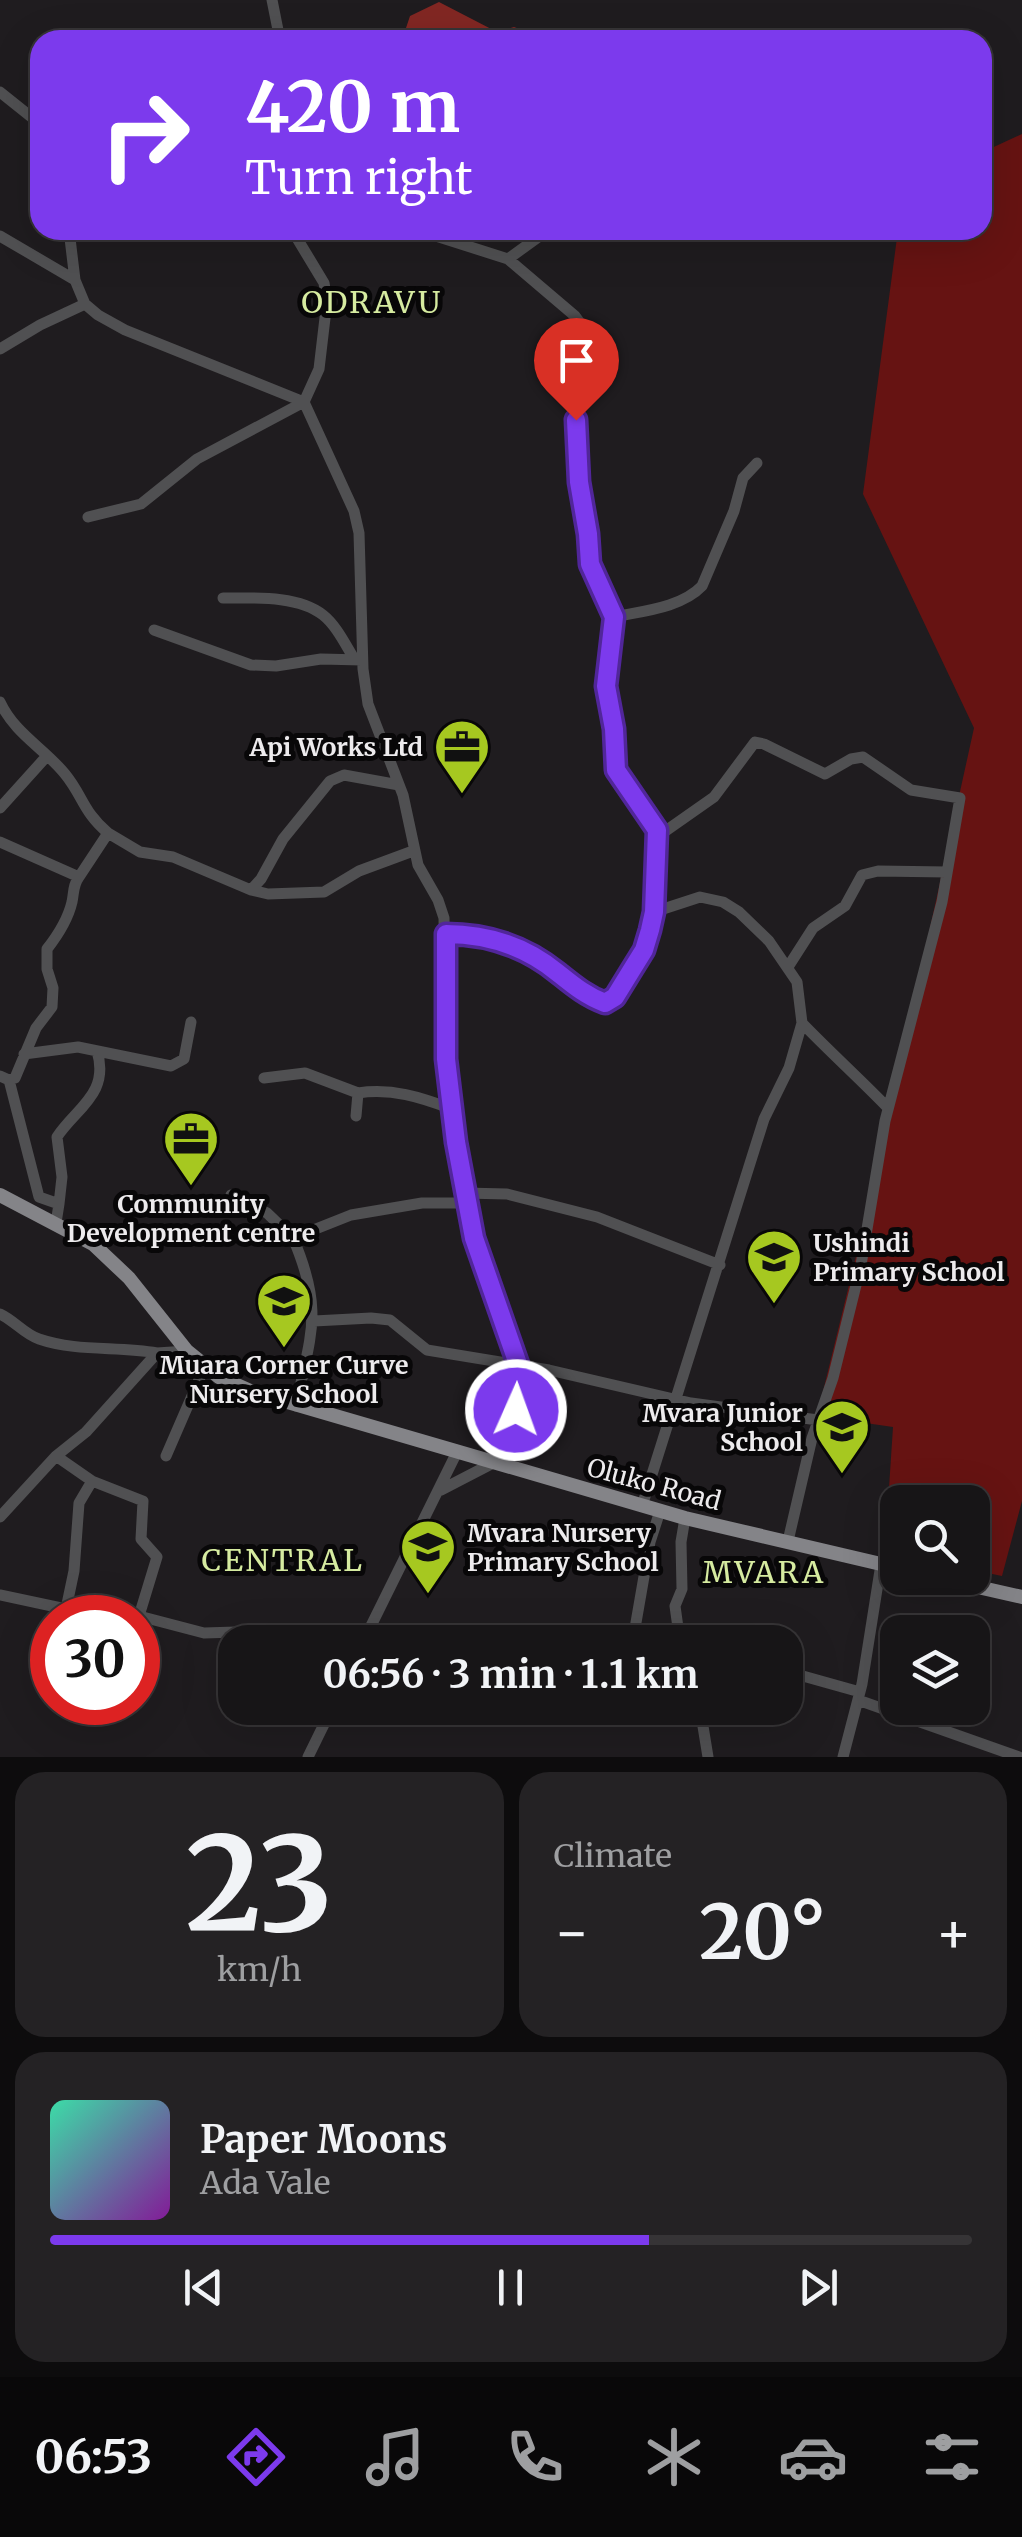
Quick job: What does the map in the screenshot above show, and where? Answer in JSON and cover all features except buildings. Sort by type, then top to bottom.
[{"type":"main road","name":"Oluko Road","points":[[0,1195],[56,1223],[106,1255],[187,1351],[220,1378],[250,1392],[685,1518],[880,1564]]},
{"type":"main road","points":[[990,1590],[1022,1597]]},
{"type":"street","points":[[272,0],[278,30]]},
{"type":"street","points":[[0,92],[30,116]]},
{"type":"street","points":[[0,236],[75,280]]},
{"type":"street","points":[[69,240],[75,280],[84,304],[126,330],[304,402],[351,500],[357,521],[359,660],[368,704],[399,785],[414,851],[438,900],[446,934],[446,1059],[465,1198],[474,1238],[518,1364],[512,1443],[501,1464],[438,1493]]},
{"type":"street","points":[[88,517],[141,504],[197,458],[304,402],[318,369],[328,300],[324,283],[298,240]]},
{"type":"street","points":[[446,934],[499,939],[540,960],[570,984],[605,1003],[615,997],[644,950],[654,912],[657,836],[655,824],[616,770],[606,686],[614,617],[592,572],[579,482],[576,420],[586,331],[576,316],[508,260],[447,240]]},
{"type":"street","points":[[508,260],[535,240]]},
{"type":"street","points":[[0,349],[84,304]]},
{"type":"street","points":[[614,617],[650,610],[696,592],[720,548],[743,478],[758,463]]},
{"type":"street","points":[[223,598],[275,600],[319,612],[359,660]]},
{"type":"street","points":[[154,630],[250,665],[359,660]]},
{"type":"street","points":[[0,702],[12,725],[66,776],[85,810],[108,833],[140,852],[172,857],[268,894],[324,892],[359,871],[414,851]]},
{"type":"street","points":[[657,836],[706,806],[751,745],[759,742],[825,774],[851,759],[863,757],[891,780],[911,790],[960,798],[948,872],[888,1108],[861,1265],[788,1541]]},
{"type":"street","points":[[0,808],[46,757]]},
{"type":"street","points":[[250,890],[261,879],[283,839],[330,781],[344,776],[399,785]]},
{"type":"street","points":[[59,1204],[39,1197],[5,1078],[15,1078],[24,1054],[52,1007],[47,949],[67,915],[74,883],[108,833]]},
{"type":"street","points":[[0,842],[79,876]]},
{"type":"street","points":[[788,966],[813,928],[844,906],[862,875],[878,871],[948,872]]},
{"type":"street","points":[[642,1506],[764,1118],[789,1068],[802,1024],[797,982],[756,926],[724,902],[700,897],[654,912]]},
{"type":"street","points":[[24,1054],[65,1046],[171,1066],[184,1059],[190,1022]]},
{"type":"street","points":[[802,1024],[852,1076],[873,1088],[888,1108]]},
{"type":"street","points":[[56,1223],[62,1177],[56,1136],[92,1099],[100,1066],[97,1051]]},
{"type":"street","points":[[264,1078],[305,1073],[358,1093],[407,1094],[452,1108]]},
{"type":"street","points":[[356,1116],[358,1093]]},
{"type":"street","points":[[293,1238],[351,1215],[507,1194],[597,1218],[720,1264]]},
{"type":"street","points":[[231,1195],[266,1214],[293,1238],[309,1278],[314,1321],[296,1406]]},
{"type":"street","points":[[0,1314],[42,1340],[105,1350],[187,1351]]},
{"type":"street","points":[[314,1321],[390,1320],[426,1350],[518,1364],[677,1400],[818,1420]]},
{"type":"street","points":[[0,1516],[56,1456],[86,1432],[157,1353]]},
{"type":"street","points":[[166,1456],[204,1366]]},
{"type":"street","points":[[372,1625],[457,1452]]},
{"type":"street","points":[[56,1456],[92,1481],[143,1501],[142,1538],[156,1558],[145,1595]]},
{"type":"street","points":[[69,1595],[79,1503],[92,1481]]},
{"type":"street","points":[[636,1625],[650,1542],[660,1511]]},
{"type":"street","points":[[678,1625],[675,1606],[682,1589],[680,1542],[685,1518]]},
{"type":"street","points":[[843,1757],[859,1696],[880,1570]]},
{"type":"street","points":[[0,1594],[30,1601]]},
{"type":"street","points":[[160,1621],[204,1633],[218,1633]]},
{"type":"street","points":[[803,1677],[1019,1757]]},
{"type":"street","points":[[308,1757],[324,1725]]},
{"type":"street","points":[[703,1725],[708,1757]]},
{"type":"shaded area","points":[[439,2],[493,30],[405,30],[410,16]]},
{"type":"shaded area","points":[[1022,134],[1022,1501],[1002,1576],[990,1574],[990,1485],[889,1485],[893,1427],[817,1416],[873,1187],[974,728],[863,494],[897,240],[992,240],[992,148]]},
{"type":"place","name":"Api Works Ltd","points":[[462,796]]},
{"type":"place","name":"Community Development centre","points":[[191,1188]]},
{"type":"place","name":"Ushindi Primary School","points":[[774,1306]]},
{"type":"place","name":"Muara Corner Curve Nursery School","points":[[284,1350]]},
{"type":"place","name":"Mvara Junior School","points":[[842,1476]]},
{"type":"place","name":"Mvara Nursery Primary School","points":[[428,1596]]},
{"type":"district","name":"ODRAVU","points":[[372,302]]},
{"type":"district","name":"CENTRAL","points":[[283,1560]]},
{"type":"district","name":"MVARA","points":[[764,1572]]},
{"type":"route","points":[[516,1410],[518,1364],[474,1238],[456,1142],[446,1059],[446,934],[499,939],[540,960],[570,984],[605,1003],[615,997],[644,950],[654,912],[657,830],[616,770],[606,686],[614,617],[590,564],[579,482],[576,420]]}]
